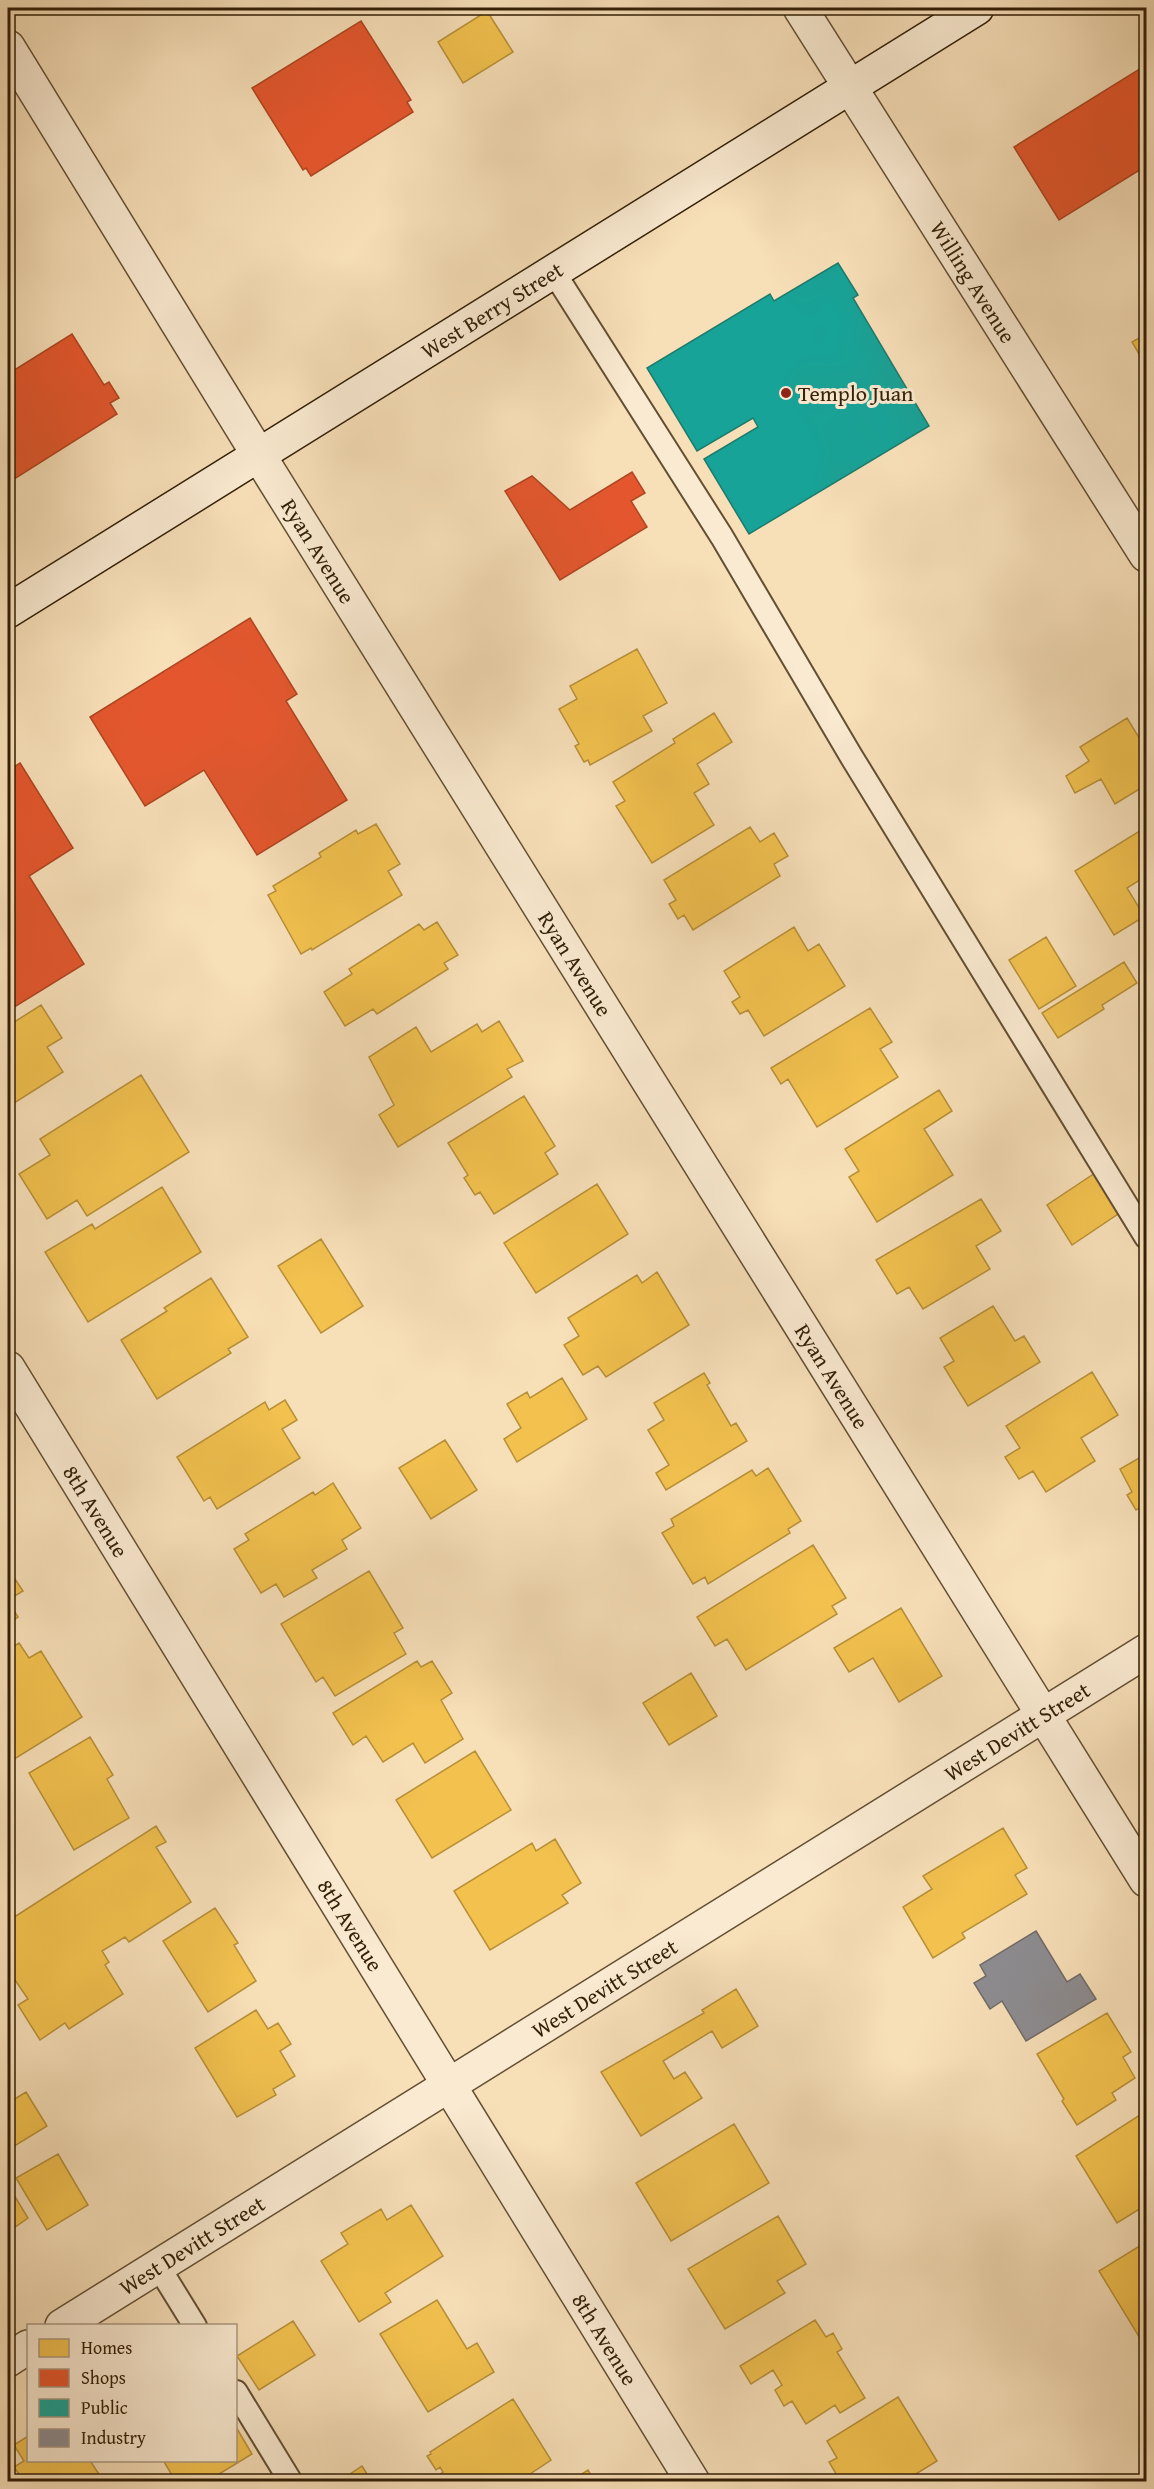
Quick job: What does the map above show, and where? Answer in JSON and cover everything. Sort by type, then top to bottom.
[{"type":"street","name":"Willing Avenue","points":[[800,8],[1146,555]]},
{"type":"street","name":"West Berry Street","points":[[8,611],[977,8]]},
{"type":"street","name":"Ryan Avenue","points":[[8,47],[258,454],[1146,1880]]},
{"type":"street","name":"8th Avenue","points":[[8,1368],[693,2481]]},
{"type":"street","name":"West Devitt Street","points":[[64,2324],[1146,1652]]},
{"type":"street","points":[[8,2360],[27,2348]]},
{"type":"lane","points":[[553,271],[722,537],[852,756],[1146,1237]]},
{"type":"lane","points":[[158,2266],[194,2324]]},
{"type":"lane","points":[[237,2394],[291,2481]]},
{"type":"building: Homes","points":[[487,11],[513,52],[463,83],[438,42]]},
{"type":"building: Homes","points":[[1146,334],[1146,366],[1132,342]]},
{"type":"building: Homes","points":[[637,649],[667,703],[643,716],[652,731],[590,765],[588,760],[584,762],[575,746],[579,744],[559,709],[577,699],[570,686]]},
{"type":"building: Homes","points":[[714,713],[732,742],[697,764],[709,784],[694,793],[714,825],[652,863],[616,806],[625,801],[613,782],[675,743],[673,739]]},
{"type":"building: Homes","points":[[1127,718],[1141,741],[1144,739],[1146,744],[1146,785],[1115,804],[1101,779],[1075,793],[1066,776],[1089,761],[1080,747]]},
{"type":"building: Homes","points":[[376,824],[400,864],[388,871],[402,895],[312,950],[311,948],[301,954],[268,895],[276,891],[273,886],[321,857],[319,853],[356,830],[358,834]]},
{"type":"building: Homes","points":[[750,827],[760,842],[774,833],[788,856],[774,864],[780,876],[693,930],[684,915],[678,919],[669,904],[676,900],[664,880]]},
{"type":"building: Homes","points":[[1146,827],[1146,876],[1127,888],[1141,911],[1146,908],[1146,929],[1140,919],[1114,935],[1075,871]]},
{"type":"building: Homes","points":[[437,922],[458,955],[444,963],[448,969],[377,1014],[373,1009],[345,1026],[324,992],[352,974],[349,969],[419,924],[424,930]]},
{"type":"building: Homes","points":[[794,927],[808,951],[819,944],[845,986],[764,1036],[748,1010],[740,1014],[732,1002],[740,997],[724,971]]},
{"type":"building: Homes","points":[[1046,937],[1076,986],[1039,1009],[1009,960]]},
{"type":"building: Homes","points":[[1124,962],[1137,983],[1102,1005],[1104,1009],[1058,1038],[1042,1013]]},
{"type":"building: Homes","points":[[41,1005],[62,1038],[47,1047],[63,1072],[8,1107],[8,1026]]},
{"type":"building: Homes","points":[[870,1008],[892,1042],[880,1049],[898,1077],[817,1127],[788,1079],[781,1084],[771,1068]]},
{"type":"building: Homes","points":[[499,1021],[523,1061],[507,1069],[512,1077],[398,1147],[379,1115],[394,1105],[369,1057],[416,1027],[431,1052],[477,1024],[482,1032]]},
{"type":"building: Homes","points":[[141,1075],[189,1152],[87,1216],[77,1200],[47,1219],[19,1174],[50,1155],[40,1139]]},
{"type":"building: Homes","points":[[939,1090],[952,1111],[924,1129],[953,1175],[877,1222],[849,1177],[859,1171],[845,1149]]},
{"type":"building: Homes","points":[[524,1096],[555,1146],[545,1153],[558,1174],[494,1214],[480,1192],[475,1195],[464,1178],[468,1175],[448,1143]]},
{"type":"building: Homes","points":[[1095,1173],[1121,1212],[1072,1245],[1047,1205]]},
{"type":"building: Homes","points":[[597,1184],[628,1234],[536,1293],[504,1243]]},
{"type":"building: Homes","points":[[162,1187],[201,1252],[88,1322],[45,1252],[92,1224],[95,1229]]},
{"type":"building: Homes","points":[[981,1199],[1001,1231],[976,1246],[990,1269],[923,1309],[909,1287],[897,1294],[876,1260]]},
{"type":"building: Homes","points":[[321,1239],[363,1306],[321,1333],[278,1266]]},
{"type":"building: Homes","points":[[657,1272],[689,1325],[606,1377],[598,1366],[583,1375],[564,1345],[579,1336],[568,1318],[637,1275],[642,1283]]},
{"type":"building: Homes","points":[[211,1278],[248,1337],[228,1349],[231,1353],[157,1399],[121,1340],[167,1311],[164,1308]]},
{"type":"building: Homes","points":[[993,1306],[1015,1341],[1024,1336],[1040,1362],[968,1406],[944,1367],[954,1361],[940,1338]]},
{"type":"building: Homes","points":[[1092,1372],[1118,1415],[1081,1438],[1095,1461],[1046,1492],[1033,1471],[1019,1479],[1005,1457],[1020,1448],[1006,1426]]},
{"type":"building: Homes","points":[[704,1373],[710,1383],[707,1385],[731,1426],[736,1423],[747,1441],[666,1490],[656,1473],[669,1465],[648,1430],[664,1420],[654,1403]]},
{"type":"building: Homes","points":[[562,1378],[587,1419],[517,1462],[504,1439],[521,1428],[507,1404],[527,1392],[530,1398]]},
{"type":"building: Homes","points":[[285,1400],[297,1420],[282,1429],[300,1458],[217,1509],[210,1497],[204,1501],[177,1457],[265,1402],[269,1410]]},
{"type":"building: Homes","points":[[445,1440],[477,1490],[431,1519],[399,1468]]},
{"type":"building: Homes","points":[[1146,1454],[1146,1517],[1141,1507],[1136,1510],[1127,1495],[1132,1492],[1120,1469]]},
{"type":"building: Homes","points":[[768,1468],[801,1521],[788,1529],[790,1533],[708,1584],[705,1577],[693,1584],[662,1533],[674,1526],[671,1519],[752,1470],[756,1476]]},
{"type":"building: Homes","points":[[333,1483],[361,1528],[342,1540],[347,1549],[312,1570],[317,1578],[284,1597],[276,1584],[261,1593],[234,1549],[249,1540],[245,1534],[313,1492],[315,1495]]},
{"type":"building: Homes","points":[[813,1545],[846,1598],[832,1606],[837,1614],[746,1670],[727,1639],[715,1646],[697,1617]]},
{"type":"building: Homes","points":[[8,1571],[23,1591],[8,1600]]},
{"type":"building: Homes","points":[[369,1571],[403,1628],[394,1633],[406,1654],[335,1696],[323,1677],[316,1682],[281,1624]]},
{"type":"building: Homes","points":[[8,1601],[18,1617],[8,1624]]},
{"type":"building: Homes","points":[[901,1608],[942,1676],[899,1702],[873,1658],[849,1672],[834,1648]]},
{"type":"building: Homes","points":[[19,1643],[29,1658],[41,1651],[82,1717],[8,1763],[8,1650]]},
{"type":"building: Homes","points":[[417,1661],[421,1667],[432,1661],[452,1693],[441,1700],[463,1739],[425,1763],[413,1743],[383,1762],[366,1736],[353,1745],[333,1713]]},
{"type":"building: Homes","points":[[691,1673],[717,1716],[669,1745],[643,1703]]},
{"type":"building: Homes","points":[[90,1737],[113,1775],[107,1779],[129,1818],[74,1850],[29,1773]]},
{"type":"building: Homes","points":[[475,1751],[511,1810],[432,1858],[396,1800]]},
{"type":"building: Homes","points":[[156,1826],[166,1842],[156,1847],[191,1902],[129,1942],[125,1937],[102,1951],[109,1962],[105,1965],[123,1994],[69,2029],[65,2023],[40,2040],[18,2005],[28,1999],[13,1977],[8,1980],[8,1921]]},
{"type":"building: Homes","points":[[1003,1828],[1027,1868],[1015,1875],[1027,1894],[962,1933],[965,1938],[933,1958],[903,1907],[932,1889],[923,1876]]},
{"type":"building: Homes","points":[[555,1839],[581,1883],[562,1895],[568,1903],[490,1950],[454,1891],[532,1843],[536,1851]]},
{"type":"building: Homes","points":[[215,1908],[238,1943],[234,1945],[256,1981],[208,2012],[163,1941]]},
{"type":"building: Homes","points":[[736,1989],[758,2026],[722,2048],[712,2031],[663,2061],[674,2079],[685,2072],[702,2098],[641,2136],[601,2072],[704,2013],[702,2010]]},
{"type":"building: Homes","points":[[256,2010],[268,2029],[278,2023],[291,2044],[280,2051],[295,2076],[273,2089],[276,2095],[237,2117],[195,2048]]},
{"type":"building: Homes","points":[[1107,2013],[1131,2052],[1123,2057],[1135,2078],[1112,2093],[1116,2100],[1077,2125],[1037,2054]]},
{"type":"building: Homes","points":[[26,2092],[47,2126],[8,2150],[8,2103]]},
{"type":"building: Homes","points":[[1146,2111],[1146,2205],[1117,2223],[1076,2156]]},
{"type":"building: Homes","points":[[734,2124],[769,2183],[671,2241],[636,2183]]},
{"type":"building: Homes","points":[[58,2154],[88,2205],[47,2230],[16,2178]]},
{"type":"building: Homes","points":[[8,2185],[28,2218],[8,2232]]},
{"type":"building: Homes","points":[[411,2205],[443,2256],[385,2293],[391,2302],[359,2322],[321,2261],[348,2244],[341,2233],[381,2209],[387,2220]]},
{"type":"building: Homes","points":[[778,2216],[806,2264],[777,2281],[785,2293],[725,2329],[688,2269]]},
{"type":"building: Homes","points":[[1146,2242],[1146,2336],[1141,2340],[1099,2271]]},
{"type":"building: Homes","points":[[437,2300],[467,2349],[477,2343],[494,2372],[428,2412],[380,2334]]},
{"type":"building: Homes","points":[[815,2320],[826,2337],[833,2333],[842,2349],[837,2352],[865,2398],[840,2413],[835,2405],[806,2424],[792,2401],[784,2406],[775,2390],[782,2385],[773,2370],[751,2384],[740,2366]]},
{"type":"building: Homes","points":[[293,2321],[315,2355],[259,2390],[237,2356]]},
{"type":"building: Homes","points":[[898,2397],[937,2461],[903,2482],[841,2482],[829,2462],[837,2458],[827,2441]]},
{"type":"building: Homes","points":[[513,2399],[551,2460],[518,2482],[428,2482],[443,2472],[440,2467],[436,2470],[427,2456],[431,2454],[430,2452]]},
{"type":"building: Homes","points":[[237,2429],[252,2454],[206,2482],[176,2482],[164,2462],[237,2462]]},
{"type":"building: Homes","points":[[27,2437],[27,2462],[91,2462],[104,2482],[16,2482],[21,2477],[14,2467],[24,2461],[14,2445]]},
{"type":"building: Homes","points":[[362,2466],[372,2482],[338,2482]]},
{"type":"building: Homes","points":[[588,2470],[595,2482],[569,2482]]},
{"type":"building: Shops","points":[[361,21],[411,100],[407,102],[413,112],[311,176],[306,168],[303,170],[252,88]]},
{"type":"building: Shops","points":[[1146,65],[1146,166],[1059,220],[1014,147]]},
{"type":"building: Shops","points":[[72,334],[104,385],[109,382],[119,398],[110,403],[117,414],[8,483],[8,374]]},
{"type":"building: Shops","points":[[632,472],[645,493],[631,501],[647,527],[560,580],[505,491],[532,476],[570,510]]},
{"type":"building: Shops","points":[[250,618],[297,694],[286,701],[347,800],[257,855],[204,770],[145,806],[90,717]]},
{"type":"building: Shops","points":[[20,763],[73,848],[29,876],[84,964],[8,1011],[8,771]]},
{"type":"building: Public","name":"Templo Juan","points":[[838,263],[858,295],[853,298],[929,426],[749,534],[704,459],[758,427],[753,418],[697,451],[647,368],[770,294],[774,301]]},
{"type":"building: Industry","points":[[1036,1931],[1067,1982],[1080,1974],[1096,1999],[1026,2041],[1002,2001],[990,2009],[974,1983],[986,1976],[980,1965]]},
{"type":"place","name":"Templo Juan","points":[[786,393]]}]
